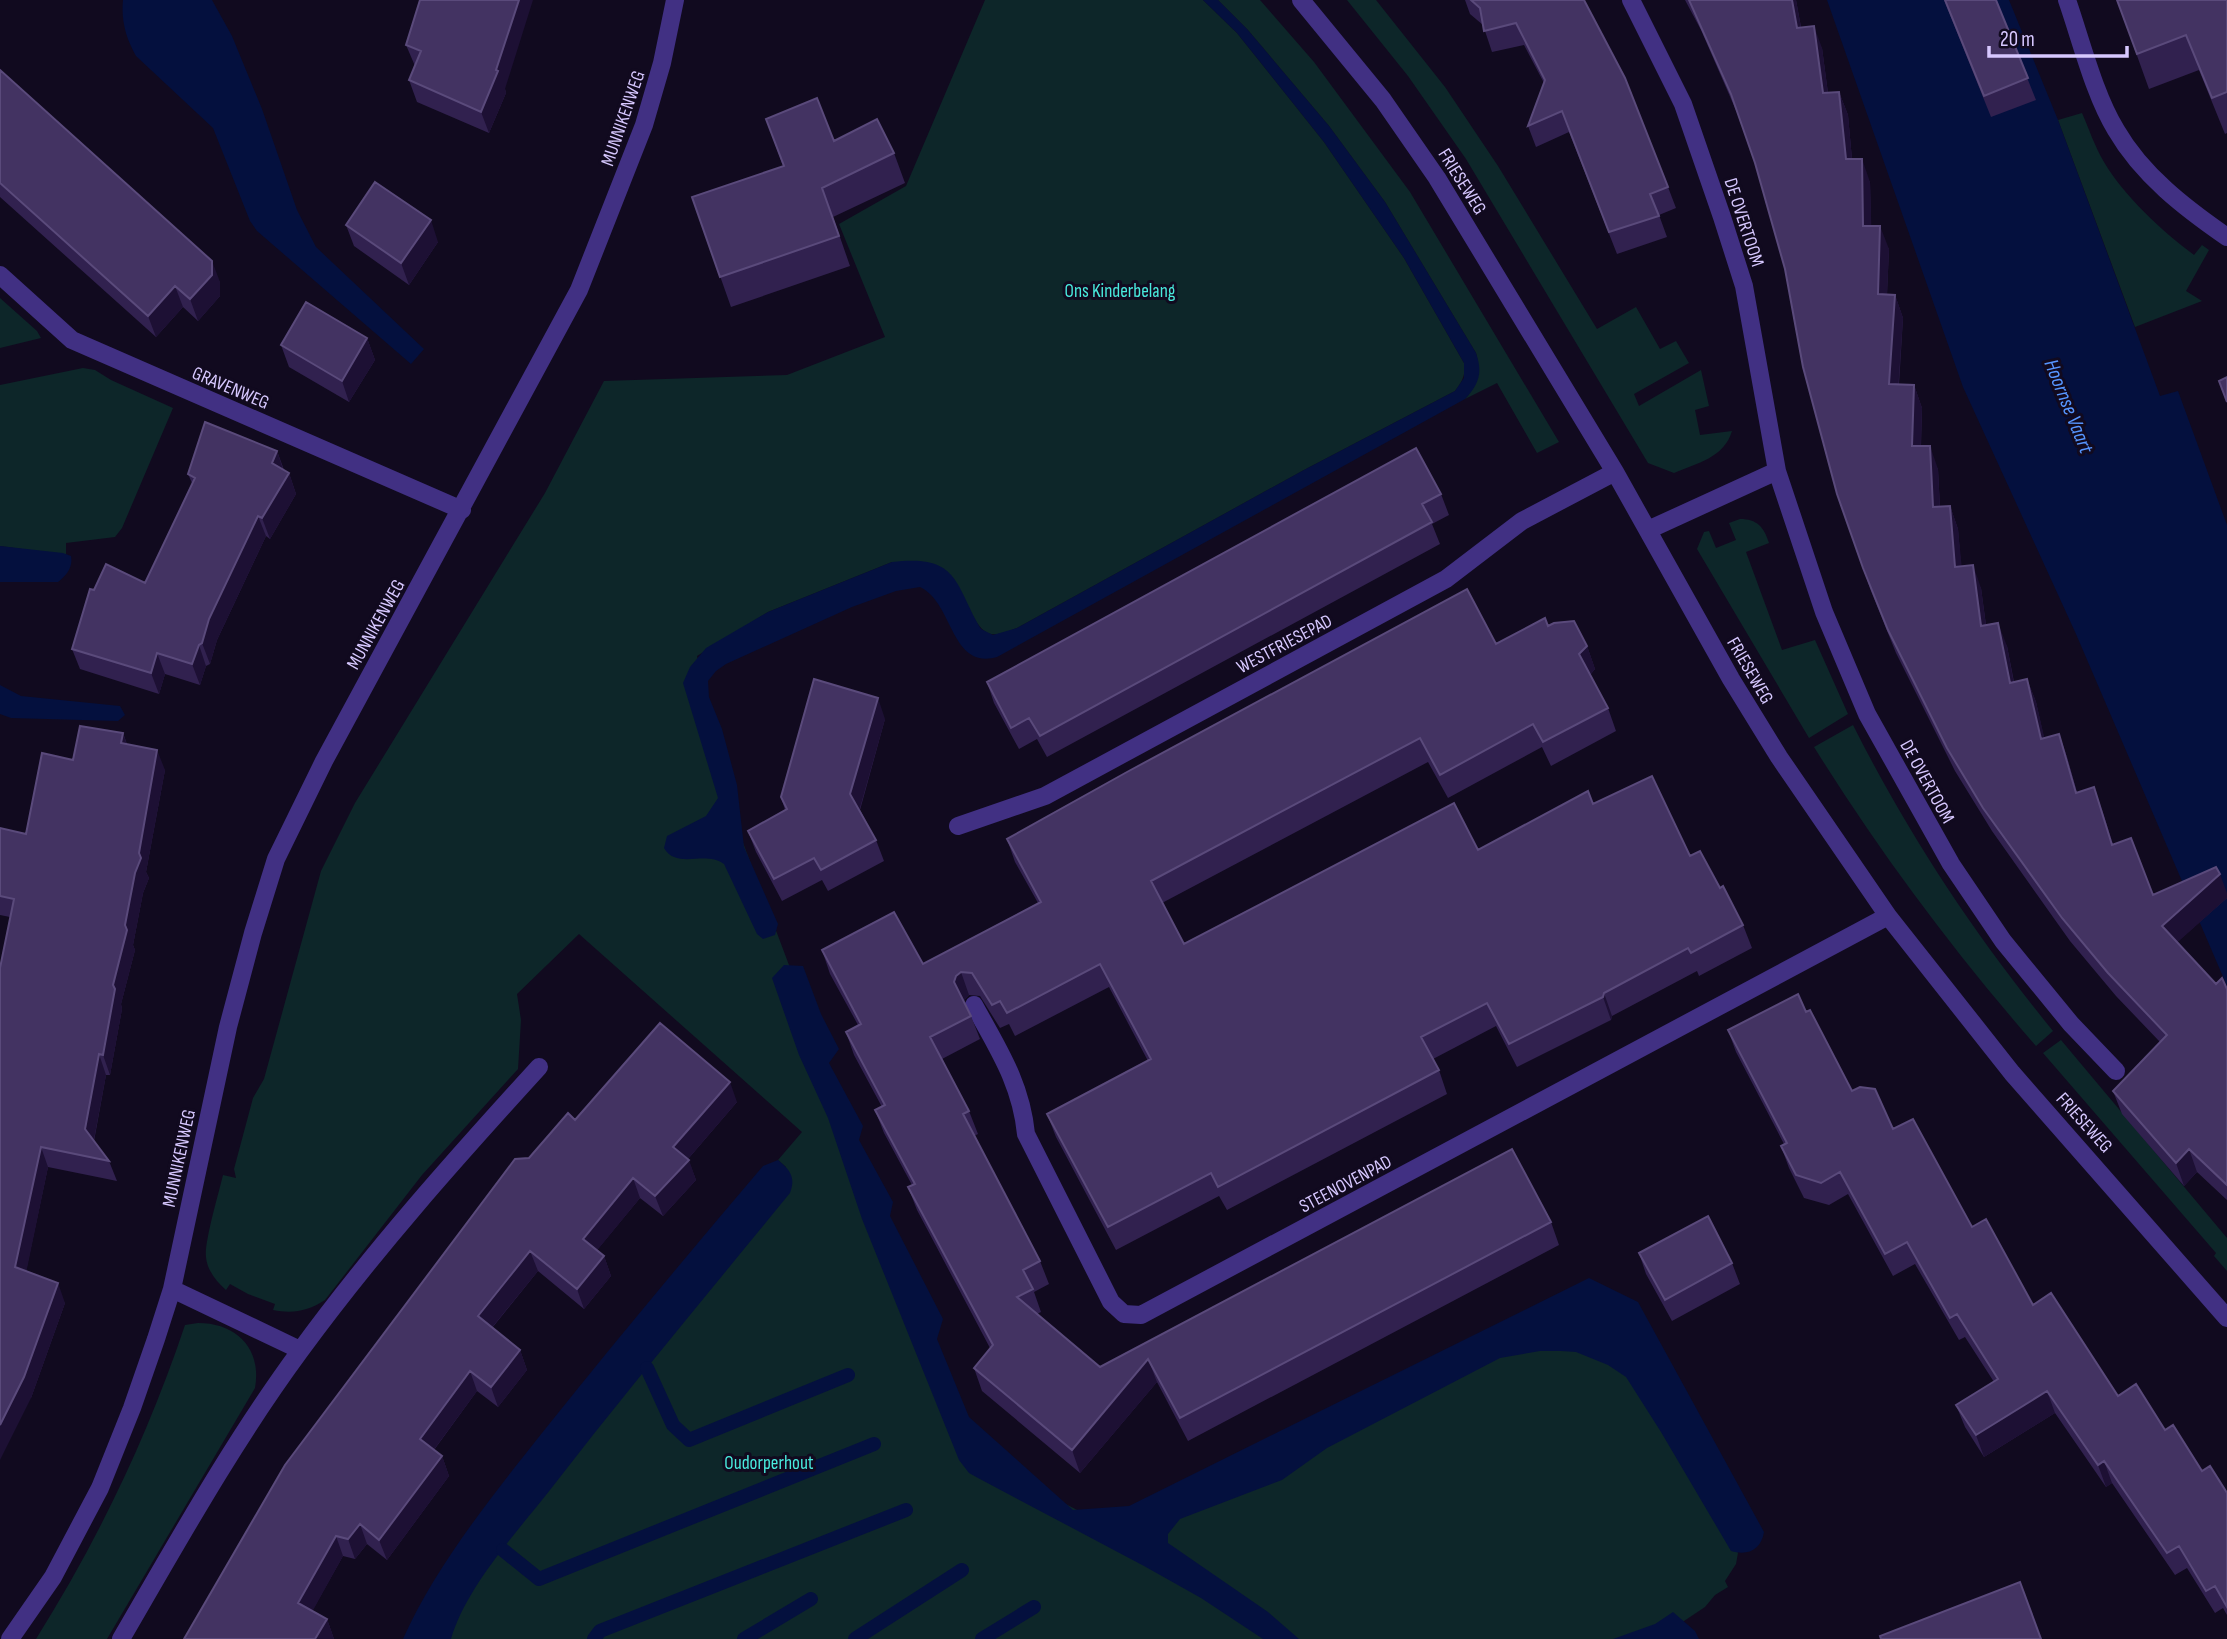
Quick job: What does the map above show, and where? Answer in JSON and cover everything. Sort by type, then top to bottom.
[{"type":"street","name":"MUNNIKENWEG","points":[[10,1639],[53,1577],[100,1488],[132,1408],[172,1289],[228,1027],[276,859],[324,761],[579,290],[644,125],[662,63],[675,0]]},
{"type":"street","name":"FRIESEWEG","points":[[1301,0],[1383,100],[1437,178],[1615,472],[1731,679],[1779,757],[1888,916],[2012,1073],[2227,1318]]},
{"type":"street","name":"DE OVERTOOM","points":[[1632,0],[1683,104],[1744,286],[1777,471],[1824,612],[1867,713],[1951,864],[2003,941],[2071,1024],[2116,1071]]},
{"type":"street","points":[[2067,0],[2091,71],[2116,131],[2168,191],[2190,211],[2227,237]]},
{"type":"street","name":"GRAVENWEG","points":[[0,275],[72,341],[462,510]]},
{"type":"street","points":[[1648,530],[1777,471]]},
{"type":"street","name":"WESTFRIESEPAD","points":[[958,826],[1045,796],[1446,579],[1522,521],[1615,472]]},
{"type":"street","name":"STEENOVENPAD","points":[[974,1005],[1015,1082],[1024,1110],[1026,1134],[1111,1302],[1124,1314],[1141,1315],[1888,916]]},
{"type":"street","points":[[121,1639],[228,1454],[300,1350],[431,1186],[539,1067]]},
{"type":"street","points":[[172,1289],[300,1350]]},
{"type":"green space","points":[[985,0],[1203,0],[1237,33],[1324,142],[1404,258],[1464,367],[1463,378],[1455,391],[1304,470],[1010,631],[988,633],[974,618],[892,562],[768,612],[697,656],[739,832],[966,1436],[1016,1478],[1123,1534],[1586,1291],[1738,1553],[1736,1564],[1725,1581],[1728,1587],[1715,1595],[1705,1607],[1657,1639],[407,1639],[786,1167],[778,1160],[802,1132],[579,934],[517,994],[521,1020],[518,1069],[422,1175],[325,1300],[300,1311],[273,1310],[275,1304],[230,1284],[226,1290],[208,1266],[207,1241],[223,1175],[236,1178],[234,1169],[253,1098],[264,1079],[321,871],[355,803],[545,493],[604,381],[787,375],[885,337],[839,224],[906,186]]},
{"type":"green space","points":[[1218,0],[1260,0],[1314,62],[1410,192],[1559,442],[1537,453],[1497,383],[1465,399],[1476,378],[1476,353],[1385,202],[1329,126],[1247,29]]},
{"type":"green space","points":[[1347,0],[1376,0],[1445,87],[1498,166],[1597,329],[1636,307],[1660,349],[1676,341],[1689,363],[1634,394],[1639,406],[1701,370],[1709,406],[1695,410],[1700,435],[1732,431],[1723,448],[1716,454],[1674,473],[1648,463],[1466,159],[1408,76]]},
{"type":"green space","points":[[2082,113],[2104,162],[2133,200],[2194,255],[2202,245],[2209,250],[2186,291],[2202,301],[2135,327],[2058,120]]},
{"type":"green space","points":[[0,298],[37,331],[41,338],[0,348]]},
{"type":"green space","points":[[83,368],[95,370],[173,408],[122,528],[115,537],[66,543],[66,555],[0,546],[0,385]]},
{"type":"green space","points":[[1740,519],[1751,520],[1759,525],[1769,543],[1746,552],[1782,650],[1815,640],[1848,714],[1809,738],[1697,549],[1704,532],[1709,531],[1716,548],[1736,540],[1729,523]]},
{"type":"green space","points":[[1853,725],[1897,806],[1944,883],[1996,958],[2053,1031],[2036,1046],[1976,975],[1919,901],[1814,747]]},
{"type":"green space","points":[[2061,1040],[2227,1238],[2227,1271],[2214,1256],[2216,1253],[2043,1053]]},
{"type":"green space","points":[[198,1323],[224,1328],[244,1341],[255,1361],[255,1388],[107,1639],[36,1639],[81,1563],[120,1486],[155,1408],[185,1325]]},
{"type":"water","points":[[123,0],[212,0],[232,36],[262,109],[297,210],[316,247],[424,349],[411,364],[257,231],[250,221],[213,128],[136,56],[125,29]]},
{"type":"water","points":[[1203,0],[1218,0],[1247,29],[1329,126],[1385,202],[1476,353],[1479,372],[1474,388],[1465,399],[997,657],[982,658],[970,654],[961,645],[940,607],[931,595],[920,587],[896,591],[852,607],[716,671],[708,681],[709,697],[722,729],[737,785],[744,847],[778,924],[775,935],[763,939],[757,934],[724,864],[708,859],[676,858],[664,848],[667,836],[706,816],[718,798],[683,683],[690,667],[706,648],[768,612],[892,562],[914,561],[942,568],[959,585],[981,629],[993,635],[1017,628],[1304,470],[1455,391],[1464,378],[1464,363],[1404,258],[1324,142],[1237,33]]},
{"type":"water","name":"Hoornse Vaart","points":[[1827,0],[2009,0],[2058,120],[2160,396],[2178,391],[2227,525],[2227,986],[2076,634],[1963,387]]},
{"type":"water","points":[[0,546],[63,553],[71,556],[70,567],[58,582],[0,582]]},
{"type":"water","points":[[0,685],[21,696],[120,706],[125,715],[118,721],[11,718],[0,714]]},
{"type":"water","points":[[784,965],[803,966],[821,1014],[839,1049],[829,1063],[863,1126],[859,1140],[893,1202],[890,1216],[943,1319],[937,1339],[969,1417],[1073,1510],[1129,1506],[1589,1278],[1638,1302],[1764,1532],[1760,1543],[1748,1552],[1731,1551],[1626,1377],[1608,1365],[1576,1352],[1540,1351],[1500,1358],[1327,1448],[1282,1480],[1180,1519],[1168,1534],[1168,1543],[1268,1612],[1299,1639],[1263,1639],[1201,1598],[969,1473],[959,1460],[862,1219],[828,1118],[799,1055],[772,978]]},
{"type":"water","points":[[778,1160],[791,1174],[790,1193],[639,1377],[494,1561],[468,1600],[451,1639],[403,1639],[449,1557],[507,1478],[763,1166]]},
{"type":"water","points":[[1673,1612],[1695,1631],[1699,1639],[1613,1639],[1655,1624]]},
{"type":"building","points":[[420,0],[519,0],[496,70],[498,71],[481,112],[409,80],[421,51],[406,45]]},
{"type":"building","points":[[1471,0],[1584,0],[1625,78],[1668,187],[1650,194],[1659,216],[1609,232],[1562,111],[1528,126],[1545,80],[1516,23],[1484,31],[1480,8]]},
{"type":"building","points":[[1689,0],[1792,0],[1797,28],[1814,26],[1823,93],[1839,92],[1846,159],[1862,159],[1863,226],[1880,226],[1878,294],[1895,295],[1889,384],[1914,385],[1912,446],[1930,446],[1933,507],[1950,506],[1955,567],[1973,565],[1981,626],[1998,623],[2010,683],[2027,679],[2041,739],[2059,734],[2076,793],[2094,787],[2112,845],[2131,838],[2153,895],[2216,867],[2220,874],[2162,926],[2216,984],[2222,978],[2227,989],[2227,1185],[2189,1149],[2176,1163],[2113,1091],[2167,1035],[2108,973],[2062,918],[1983,808],[1947,748],[1888,630],[1837,494],[1803,367],[1785,269],[1755,163],[1731,94]]},
{"type":"building","points":[[1945,0],[1996,0],[2028,78],[1984,96]]},
{"type":"building","points":[[2117,0],[2227,0],[2227,92],[2212,98],[2186,35],[2137,54]]},
{"type":"building","points":[[0,70],[212,261],[212,275],[190,299],[175,286],[148,316],[0,183]]},
{"type":"building","points":[[817,98],[834,141],[877,119],[894,153],[822,188],[839,236],[720,277],[692,197],[784,166],[766,119]]},
{"type":"building","points":[[375,182],[431,220],[401,263],[346,225]]},
{"type":"building","points":[[306,302],[367,338],[342,381],[281,345]]},
{"type":"building","points":[[2227,377],[2227,402],[2219,381]]},
{"type":"building","points":[[205,422],[277,451],[272,463],[289,473],[262,518],[258,516],[209,619],[192,664],[157,653],[151,673],[72,649],[90,589],[94,590],[106,564],[145,583],[195,478],[188,474]]},
{"type":"building","points":[[1416,448],[1441,494],[1422,504],[1432,522],[1040,736],[1029,718],[1011,728],[987,682]]},
{"type":"building","points":[[1467,589],[1496,644],[1545,618],[1548,626],[1574,621],[1587,646],[1579,654],[1608,708],[1543,742],[1533,724],[1440,775],[1420,738],[1151,881],[1184,944],[1454,803],[1478,850],[1588,791],[1593,804],[1652,776],[1690,856],[1700,851],[1720,888],[1723,886],[1743,925],[1691,953],[1688,948],[1604,993],[1603,997],[1509,1044],[1487,1003],[1421,1037],[1439,1070],[1218,1187],[1211,1173],[1108,1227],[1047,1114],[1151,1059],[1100,964],[1007,1013],[1000,1001],[992,1005],[972,973],[961,972],[954,982],[971,1016],[930,1037],[969,1111],[963,1114],[1040,1261],[1023,1270],[1033,1289],[1017,1297],[1100,1367],[1512,1149],[1551,1222],[1180,1418],[1148,1359],[1072,1450],[974,1368],[993,1345],[908,1187],[915,1184],[875,1110],[885,1105],[846,1032],[861,1024],[822,950],[894,912],[923,964],[1041,902],[1007,839]]},
{"type":"building","points":[[814,679],[878,698],[850,794],[876,840],[821,870],[814,858],[774,879],[748,831],[787,809],[781,797]]},
{"type":"building","points":[[80,726],[123,733],[121,743],[157,750],[139,853],[141,858],[135,873],[125,925],[127,930],[113,985],[115,989],[103,1055],[99,1054],[85,1129],[109,1161],[41,1147],[15,1267],[58,1283],[24,1377],[0,1425],[0,968],[14,899],[0,896],[0,828],[26,834],[42,753],[73,760]]},
{"type":"building","points":[[1798,994],[1806,1012],[1810,1010],[1852,1091],[1860,1087],[1875,1089],[1893,1129],[1913,1119],[1972,1227],[1986,1219],[2033,1305],[2051,1293],[2118,1396],[2136,1384],[2165,1430],[2173,1425],[2202,1471],[2210,1466],[2227,1493],[2227,1607],[2215,1586],[2206,1591],[2179,1546],[2167,1553],[2104,1461],[2098,1465],[2047,1391],[1976,1435],[1956,1405],[1998,1379],[1957,1314],[1950,1318],[1907,1242],[1885,1254],[1840,1172],[1821,1183],[1796,1175],[1781,1146],[1787,1143],[1728,1030]]},
{"type":"building","points":[[660,1023],[730,1082],[673,1147],[689,1160],[655,1196],[633,1178],[583,1239],[604,1256],[577,1289],[530,1251],[478,1316],[520,1350],[491,1387],[470,1371],[420,1439],[442,1456],[379,1540],[360,1524],[348,1539],[336,1536],[298,1603],[327,1619],[315,1639],[184,1639],[285,1465],[515,1159],[529,1158],[568,1113],[575,1120]]},
{"type":"building","points":[[1708,1216],[1732,1263],[1665,1300],[1639,1253]]},
{"type":"building","points":[[2020,1582],[2041,1639],[1881,1639],[1880,1636]]},
{"type":"waterway","points":[[647,1368],[673,1425],[689,1440],[848,1375]]},
{"type":"waterway","points":[[503,1550],[539,1579],[874,1444]]},
{"type":"waterway","points":[[594,1639],[600,1631],[906,1510]]},
{"type":"waterway","points":[[855,1639],[962,1570]]},
{"type":"waterway","points":[[744,1639],[811,1599]]},
{"type":"waterway","points":[[982,1639],[1034,1607]]},
{"type":"park label","name":"Ons Kinderbelang","points":[[1120,290]]},
{"type":"park label","name":"Oudorperhout","points":[[769,1462]]}]
